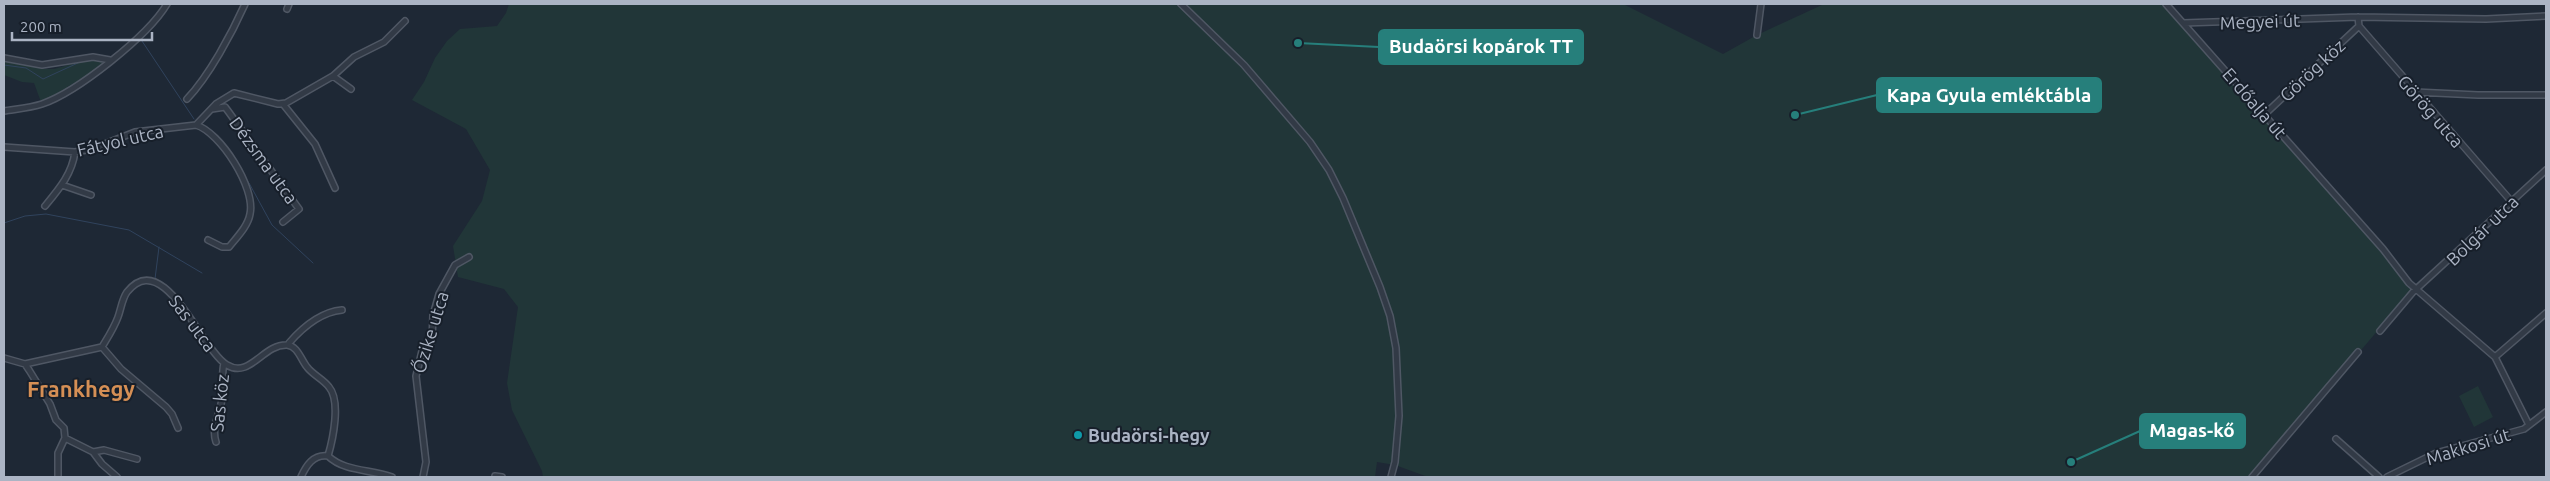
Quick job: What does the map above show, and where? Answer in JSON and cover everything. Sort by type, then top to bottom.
[{"type":"street","points":[[4,111],[42,104],[90,78],[147,30],[167,4]]},
{"type":"street","points":[[187,99],[195,91],[219,52],[245,4]]},
{"type":"street","points":[[1181,4],[1244,65],[1310,142],[1336,182],[1390,316],[1396,348],[1398,438],[1391,477]]},
{"type":"street","points":[[1757,35],[1761,4]]},
{"type":"street","name":"Erdőalja út","points":[[2166,4],[2184,23],[2186,29],[2265,114],[2383,249],[2406,280],[2495,358]]},
{"type":"street","name":"Megyei út","points":[[2184,23],[2358,17],[2486,19],[2546,16]]},
{"type":"street","points":[[2358,17],[2359,26]]},
{"type":"street","points":[[282,104],[333,76],[354,57],[384,42],[405,21]]},
{"type":"street","name":"Görög utca","points":[[2359,26],[2511,201]]},
{"type":"street","name":"Görög köz","points":[[2265,114],[2359,26]]},
{"type":"street","points":[[4,58],[42,65],[93,57],[110,60]]},
{"type":"street","points":[[333,76],[351,89]]},
{"type":"street","points":[[2415,92],[2478,95],[2546,95]]},
{"type":"street","points":[[208,240],[227,248],[250,216],[249,194],[235,164],[221,144],[196,125],[209,110],[234,93],[282,104],[320,151],[334,188]]},
{"type":"street","name":"Dézsma utca","points":[[209,110],[225,107],[299,209],[283,222]]},
{"type":"street","name":"Fátyol utca","points":[[4,147],[75,152],[92,149],[135,132],[196,125]]},
{"type":"street","points":[[45,206],[62,185],[73,164],[75,152]]},
{"type":"street","name":"Bolgár utca","points":[[2380,331],[2418,289],[2546,170]]},
{"type":"street","points":[[62,185],[91,196]]},
{"type":"street","name":"Őzike utca","points":[[423,477],[426,462],[416,376],[422,351],[432,341],[433,315],[439,294],[455,265],[469,257]]},
{"type":"street","name":"Sas utca","points":[[102,347],[116,323],[127,292],[144,280],[150,280],[168,289],[224,363],[235,368],[244,368],[268,350],[289,345]]},
{"type":"street","points":[[328,456],[336,401],[334,394],[307,367],[289,343],[300,330],[333,311],[342,310]]},
{"type":"street","points":[[2528,423],[2495,358],[2546,313]]},
{"type":"street","points":[[4,358],[25,364],[102,347],[121,370],[166,407],[172,414],[178,428]]},
{"type":"street","points":[[2252,477],[2358,352]]},
{"type":"street","name":"Sas köz","points":[[216,442],[215,427],[223,396],[222,377],[224,363]]},
{"type":"street","points":[[25,364],[43,391],[56,420],[64,428],[65,438],[58,453],[58,477]]},
{"type":"street","name":"Makkosi út","points":[[2387,477],[2436,453],[2524,429],[2528,423],[2545,414]]},
{"type":"street","points":[[65,438],[93,452],[102,464],[117,477]]},
{"type":"street","points":[[2336,439],[2379,477]]},
{"type":"street","points":[[93,452],[104,450],[137,459]]},
{"type":"street","points":[[301,477],[308,464],[316,457],[328,456],[342,467],[370,470],[392,477]]},
{"type":"street","points":[[494,476],[502,477]]},
{"type":"green space","points":[[509,4],[1623,4],[1723,54],[1757,35],[1824,4],[2166,4],[2414,288],[2253,477],[1428,477],[1395,465],[1377,462],[1375,477],[543,477],[542,471],[512,410],[507,383],[518,307],[504,289],[458,277],[453,246],[482,201],[490,170],[466,129],[412,100],[424,82],[435,58],[447,41],[460,29],[497,26],[506,13]]},
{"type":"green space","points":[[93,58],[99,59],[102,63],[87,76],[67,87],[68,89],[41,102],[34,83],[22,82],[4,75],[4,60],[44,69],[54,69]]},
{"type":"green space","points":[[2478,386],[2493,417],[2474,427],[2459,396]]},
{"type":"waterway","points":[[142,41],[194,119]]},
{"type":"waterway","points":[[4,65],[26,68],[43,79],[80,62]]},
{"type":"waterway","points":[[232,155],[248,182]]},
{"type":"waterway","points":[[249,183],[272,225],[313,263]]},
{"type":"waterway","points":[[4,223],[25,216],[46,214],[129,230],[202,273]]},
{"type":"waterway","points":[[155,279],[159,247]]},
{"type":"place","name":"Budaörsi kopárok TT","points":[[1298,43]]},
{"type":"place","name":"Kapa Gyula emléktábla","points":[[1795,115]]},
{"type":"place","name":"Budaörsi-hegy","points":[[1078,435]]},
{"type":"place","name":"Magas-kő","points":[[2071,462]]},
{"type":"district","name":"Frankhegy","points":[[81,388]]}]
